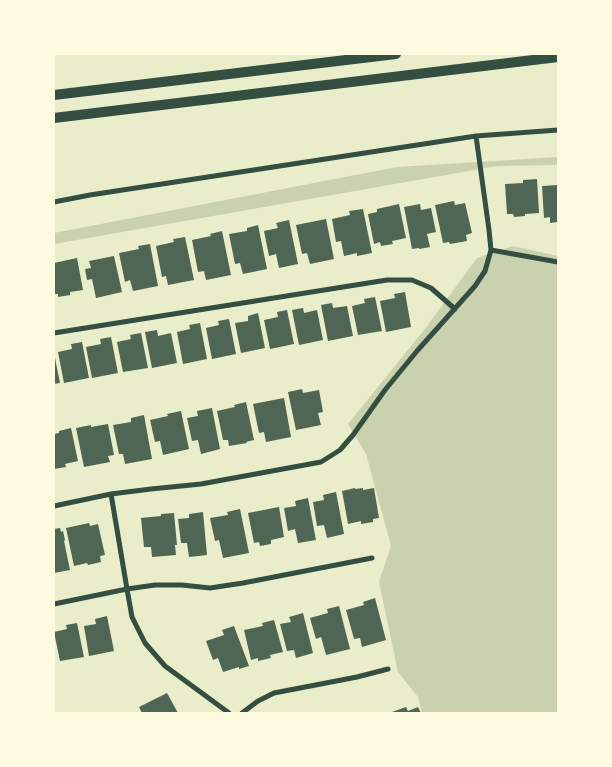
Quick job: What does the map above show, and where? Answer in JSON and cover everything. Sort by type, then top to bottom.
[{"type":"main road","points":[[54,95],[396,54]]},
{"type":"main road","points":[[54,118],[558,57]]},
{"type":"street","points":[[54,202],[476,136],[558,130]]},
{"type":"street","points":[[54,506],[111,494],[200,484],[321,462],[340,450],[412,357],[486,271],[491,250],[476,136]]},
{"type":"street","points":[[491,250],[558,262]]},
{"type":"street","points":[[54,333],[387,280],[412,280],[431,288],[455,309]]},
{"type":"street","points":[[111,494],[132,617],[146,643],[166,666],[229,713]]},
{"type":"street","points":[[54,604],[155,585],[210,588],[372,558]]},
{"type":"street","points":[[242,713],[258,701],[274,693],[388,670]]},
{"type":"green space","points":[[558,157],[558,165],[497,166],[54,244],[54,233],[397,167]]},
{"type":"green space","points":[[513,246],[558,256],[558,713],[422,713],[418,697],[398,672],[379,582],[391,546],[366,454],[348,424],[424,330],[477,258]]},
{"type":"building","points":[[537,179],[539,213],[514,217],[513,214],[507,214],[505,184],[523,183],[523,180]]},
{"type":"building","points":[[558,185],[558,222],[550,223],[550,217],[544,218],[542,186]]},
{"type":"building","points":[[454,201],[455,205],[465,203],[472,233],[466,235],[467,241],[450,244],[449,242],[443,243],[435,205]]},
{"type":"building","points":[[399,204],[406,238],[392,241],[393,244],[381,246],[380,242],[374,244],[368,214],[377,212],[377,209]]},
{"type":"building","points":[[420,204],[421,210],[431,208],[436,232],[427,234],[430,247],[412,249],[404,207]]},
{"type":"building","points":[[363,209],[372,253],[357,256],[357,253],[344,256],[341,241],[336,242],[332,219],[350,215],[349,211]]},
{"type":"building","points":[[326,219],[334,259],[310,264],[307,253],[302,254],[296,225]]},
{"type":"building","points":[[289,220],[298,264],[279,268],[276,254],[269,256],[264,231],[278,228],[276,223]]},
{"type":"building","points":[[258,225],[267,269],[243,274],[240,263],[235,264],[229,234],[247,231],[247,228]]},
{"type":"building","points":[[222,231],[231,275],[206,280],[204,271],[198,272],[192,240],[211,236],[210,234]]},
{"type":"building","points":[[185,237],[194,280],[168,285],[166,276],[162,277],[156,246],[174,242],[173,239]]},
{"type":"building","points":[[150,244],[158,286],[133,291],[130,280],[125,282],[119,253],[139,249],[138,246]]},
{"type":"building","points":[[114,256],[122,292],[96,298],[92,279],[87,280],[85,269],[91,268],[89,261]]},
{"type":"building","points":[[77,258],[83,290],[70,292],[70,295],[58,297],[58,294],[54,294],[54,263]]},
{"type":"building","points":[[405,292],[411,327],[386,332],[380,301],[395,298],[394,294]]},
{"type":"building","points":[[375,297],[382,331],[358,335],[352,306],[365,303],[364,299]]},
{"type":"building","points":[[332,303],[333,308],[347,306],[353,336],[328,341],[321,305]]},
{"type":"building","points":[[303,308],[304,313],[317,310],[323,340],[299,345],[292,310]]},
{"type":"building","points":[[287,310],[294,344],[270,349],[264,320],[278,317],[277,312]]},
{"type":"building","points":[[258,313],[265,348],[241,353],[235,323],[248,321],[248,316]]},
{"type":"building","points":[[229,319],[236,354],[212,359],[206,328],[219,325],[218,321]]},
{"type":"building","points":[[200,323],[207,359],[183,364],[177,332],[190,329],[189,325]]},
{"type":"building","points":[[157,330],[158,336],[171,333],[177,363],[152,368],[145,332]]},
{"type":"building","points":[[141,333],[148,368],[123,372],[117,342],[131,339],[130,335]]},
{"type":"building","points":[[111,337],[118,373],[92,378],[86,347],[101,344],[100,339]]},
{"type":"building","points":[[82,342],[89,378],[64,383],[58,352],[72,349],[71,344]]},
{"type":"building","points":[[54,358],[60,383],[54,384]]},
{"type":"building","points":[[302,389],[303,393],[319,390],[323,412],[318,413],[321,425],[296,430],[288,392]]},
{"type":"building","points":[[284,398],[291,437],[266,442],[264,432],[259,433],[253,404]]},
{"type":"building","points":[[246,402],[254,440],[229,446],[228,440],[223,440],[217,411],[235,407],[234,405]]},
{"type":"building","points":[[212,408],[220,449],[201,454],[198,440],[192,441],[187,418],[198,416],[197,411]]},
{"type":"building","points":[[181,411],[189,449],[163,455],[160,441],[155,442],[150,420]]},
{"type":"building","points":[[144,415],[152,459],[125,464],[123,454],[119,454],[113,425],[131,422],[131,418]]},
{"type":"building","points":[[108,424],[114,455],[108,456],[110,462],[84,467],[76,428]]},
{"type":"building","points":[[71,428],[78,461],[65,464],[66,467],[54,469],[54,434]]},
{"type":"building","points":[[363,488],[363,490],[374,488],[379,518],[373,519],[373,522],[361,524],[361,521],[348,524],[342,491]]},
{"type":"building","points":[[336,492],[344,534],[327,538],[324,525],[317,526],[313,502],[324,500],[323,495]]},
{"type":"building","points":[[308,498],[316,540],[298,543],[295,529],[288,531],[284,508],[296,506],[295,501]]},
{"type":"building","points":[[279,507],[284,537],[271,540],[271,544],[260,546],[259,542],[254,543],[248,513]]},
{"type":"building","points":[[240,509],[249,553],[223,558],[219,540],[215,541],[210,518],[228,515],[227,512]]},
{"type":"building","points":[[203,512],[207,555],[189,557],[187,543],[181,543],[178,519],[189,518],[189,514]]},
{"type":"building","points":[[174,513],[176,555],[152,557],[151,547],[144,547],[141,518]]},
{"type":"building","points":[[89,523],[90,526],[98,524],[105,555],[100,556],[101,562],[74,566],[66,528]]},
{"type":"building","points":[[60,528],[61,532],[63,531],[70,570],[54,573],[54,529]]},
{"type":"building","points":[[375,598],[386,640],[362,647],[360,638],[354,639],[346,610],[364,605],[363,602]]},
{"type":"building","points":[[339,606],[350,649],[326,655],[321,637],[316,639],[310,618],[328,613],[327,609]]},
{"type":"building","points":[[303,613],[313,653],[296,658],[294,650],[287,651],[280,624],[291,622],[289,617]]},
{"type":"building","points":[[107,616],[114,651],[89,656],[84,626],[96,624],[95,619]]},
{"type":"building","points":[[274,620],[283,652],[270,655],[271,658],[258,661],[258,658],[251,660],[244,630],[263,626],[262,623]]},
{"type":"building","points":[[77,623],[84,657],[60,661],[54,632],[67,629],[66,625]]},
{"type":"building","points":[[234,626],[249,666],[223,672],[218,658],[213,660],[206,641],[224,635],[222,630]]},
{"type":"building","points":[[167,693],[178,713],[142,713],[139,707]]},
{"type":"building","points":[[406,707],[408,711],[418,707],[421,713],[389,713]]}]
